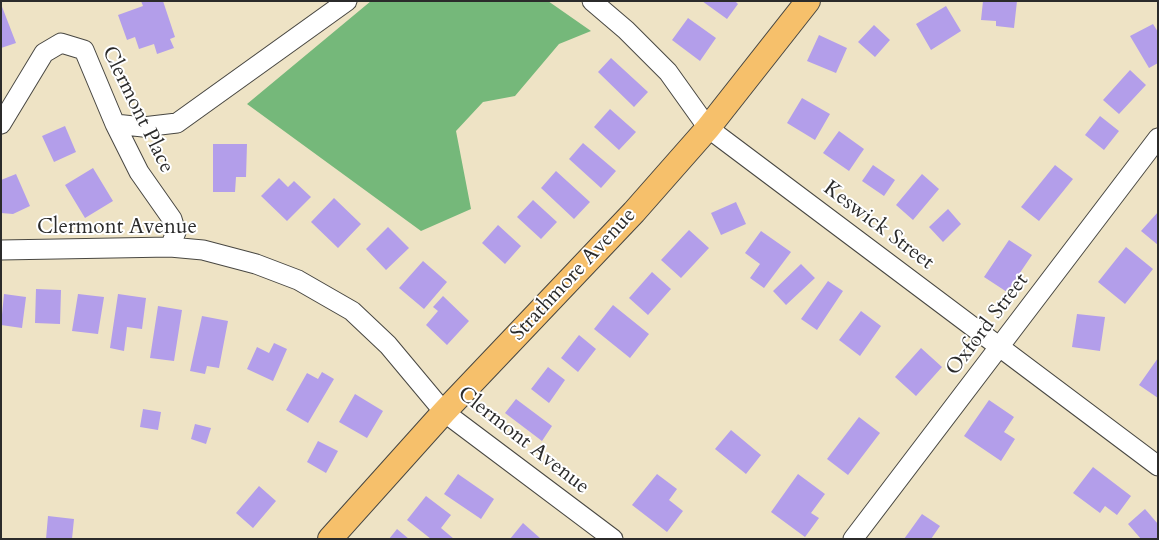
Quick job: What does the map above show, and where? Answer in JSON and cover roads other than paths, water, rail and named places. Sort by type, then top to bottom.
[{"type":"main road","name":"Strathmore Avenue","points":[[330,539],[444,412],[634,212],[708,128],[808,1]]},
{"type":"street","points":[[115,124],[143,127],[177,123],[347,1]]},
{"type":"street","name":"Keswick Street","points":[[592,1],[626,30],[668,72],[708,128],[1158,466]]},
{"type":"street","name":"Clermont Place","points":[[1,124],[44,53],[61,43],[84,50],[115,124],[139,172],[172,219],[176,232],[170,247]]},
{"type":"street","name":"Oxford Street","points":[[853,539],[1158,138]]},
{"type":"street","name":"Clermont Avenue","points":[[1,250],[170,247],[203,250],[256,264],[298,280],[352,311],[388,345],[444,412],[612,539]]}]
